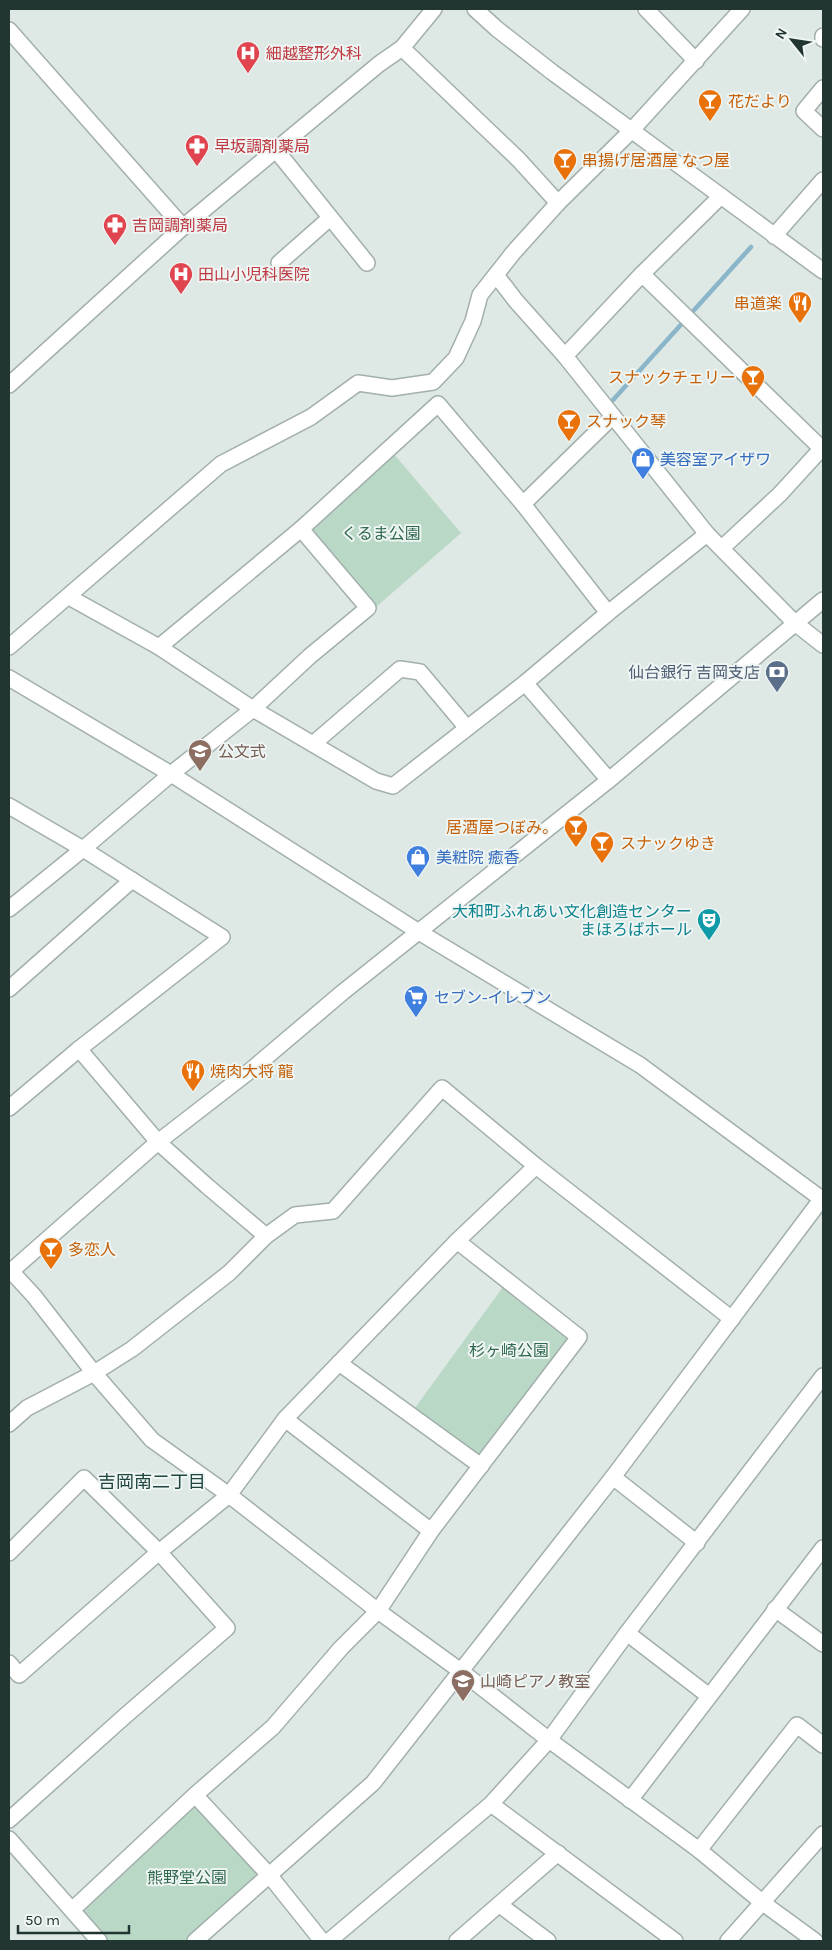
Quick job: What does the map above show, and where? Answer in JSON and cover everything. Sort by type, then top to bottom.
[{"type":"street","points":[[9,385],[183,227],[379,64],[402,48],[434,9]]},
{"type":"street","points":[[475,9],[536,60],[823,271]]},
{"type":"street","points":[[646,9],[696,60]]},
{"type":"street","points":[[9,647],[221,464],[311,417],[358,384],[392,388],[433,382],[456,358],[473,321],[480,295],[532,230],[631,131],[742,9]]},
{"type":"street","points":[[9,30],[183,227]]},
{"type":"street","points":[[402,48],[519,160],[558,203]]},
{"type":"street","points":[[823,88],[804,111],[823,129]]},
{"type":"street","points":[[276,150],[367,263]]},
{"type":"street","points":[[774,236],[823,180]]},
{"type":"street","points":[[565,356],[642,274],[721,196]]},
{"type":"street","points":[[280,263],[330,218]]},
{"type":"street","points":[[642,274],[823,448],[780,494],[722,548]]},
{"type":"street","points":[[496,275],[516,301],[565,356],[708,534],[795,623],[823,645]]},
{"type":"street","points":[[433,382],[438,404],[523,504],[608,613]]},
{"type":"street","points":[[159,647],[301,529],[438,404]]},
{"type":"street","points":[[523,504],[613,416]]},
{"type":"street","points":[[9,909],[171,774],[253,709],[310,656],[368,608],[301,529]]},
{"type":"street","points":[[68,597],[159,647],[253,709],[376,781],[393,786],[525,683],[608,613],[708,534]]},
{"type":"street","points":[[810,1937],[763,1903],[699,1850],[378,1611],[229,1495],[152,1440],[94,1373],[34,1296],[10,1271],[158,1142],[251,1070],[343,992],[609,780],[823,600]]},
{"type":"street","points":[[313,744],[400,669],[420,672],[467,728]]},
{"type":"street","points":[[9,678],[171,774],[419,932],[640,1066],[823,1199],[613,1477],[462,1672],[373,1783],[196,1941]]},
{"type":"street","points":[[525,683],[609,780]]},
{"type":"street","points":[[9,806],[83,849],[222,937],[79,1049],[9,1108]]},
{"type":"street","points":[[9,988],[132,880]]},
{"type":"street","points":[[79,1049],[158,1142],[266,1236]]},
{"type":"street","points":[[9,1424],[27,1408],[94,1373],[132,1349],[229,1273],[266,1236],[295,1215],[333,1212],[442,1088],[536,1166],[732,1319]]},
{"type":"street","points":[[9,1663],[19,1675],[159,1552],[229,1495],[285,1420],[457,1242],[536,1166]]},
{"type":"street","points":[[72,1910],[195,1795],[274,1727],[340,1648],[378,1611],[431,1531],[579,1337],[457,1242]]},
{"type":"street","points":[[339,1363],[480,1466]]},
{"type":"street","points":[[329,1941],[492,1804],[550,1740],[627,1632],[823,1376]]},
{"type":"street","points":[[285,1420],[431,1531]]},
{"type":"street","points":[[613,1477],[697,1543]]},
{"type":"street","points":[[9,1553],[84,1478],[159,1552],[227,1628],[9,1820]]},
{"type":"street","points":[[630,1800],[823,1548]]},
{"type":"street","points":[[775,1609],[823,1644]]},
{"type":"street","points":[[627,1632],[709,1696]]},
{"type":"street","points":[[699,1850],[797,1725],[823,1745]]},
{"type":"street","points":[[195,1795],[270,1876],[322,1941]]},
{"type":"street","points":[[492,1804],[675,1941]]},
{"type":"street","points":[[728,1941],[823,1834]]},
{"type":"street","points":[[9,1839],[99,1941]]},
{"type":"street","points":[[457,1941],[558,1853]]},
{"type":"street","points":[[500,1905],[548,1941]]},
{"type":"green space","name":"くるま公園","points":[[393,453],[461,533],[376,607],[309,530]]},
{"type":"green space","name":"杉ヶ崎公園","points":[[503,1287],[570,1339],[478,1459],[412,1412]]},
{"type":"green space","name":"熊野堂公園","points":[[194,1802],[262,1877],[188,1941],[106,1941],[78,1910]]},
{"type":"waterway","points":[[613,400],[751,247]]},
{"type":"place","name":"細越整形外科","points":[[248,74]]},
{"type":"place","name":"花だより","points":[[710,122]]},
{"type":"place","name":"早坂調剤薬局","points":[[197,167]]},
{"type":"place","name":"串揚げ居酒屋 なつ屋","points":[[565,181]]},
{"type":"place","name":"吉岡調剤薬局","points":[[115,246]]},
{"type":"place","name":"田山小児科医院","points":[[181,295]]},
{"type":"place","name":"串道楽","points":[[800,324]]},
{"type":"place","name":"スナックチェリー","points":[[753,398]]},
{"type":"place","name":"スナック琴","points":[[569,442]]},
{"type":"place","name":"美容室アイザワ","points":[[643,480]]},
{"type":"place","name":"仙台銀行 吉岡支店","points":[[777,693]]},
{"type":"place","name":"公文式","points":[[200,772]]},
{"type":"place","name":"居酒屋つぼみ。","points":[[576,848]]},
{"type":"place","name":"スナックゆき","points":[[602,864]]},
{"type":"place","name":"美粧院 癒香","points":[[418,878]]},
{"type":"place","name":"大和町ふれあい文化創造センター まほろばホール","points":[[709,941]]},
{"type":"place","name":"セブン-イレブン","points":[[416,1018]]},
{"type":"place","name":"焼肉大将 龍","points":[[193,1092]]},
{"type":"place","name":"多恋人","points":[[51,1270]]},
{"type":"place","name":"山崎ピアノ教室","points":[[463,1702]]},
{"type":"district","name":"吉岡南二丁目","points":[[152,1482]]}]
